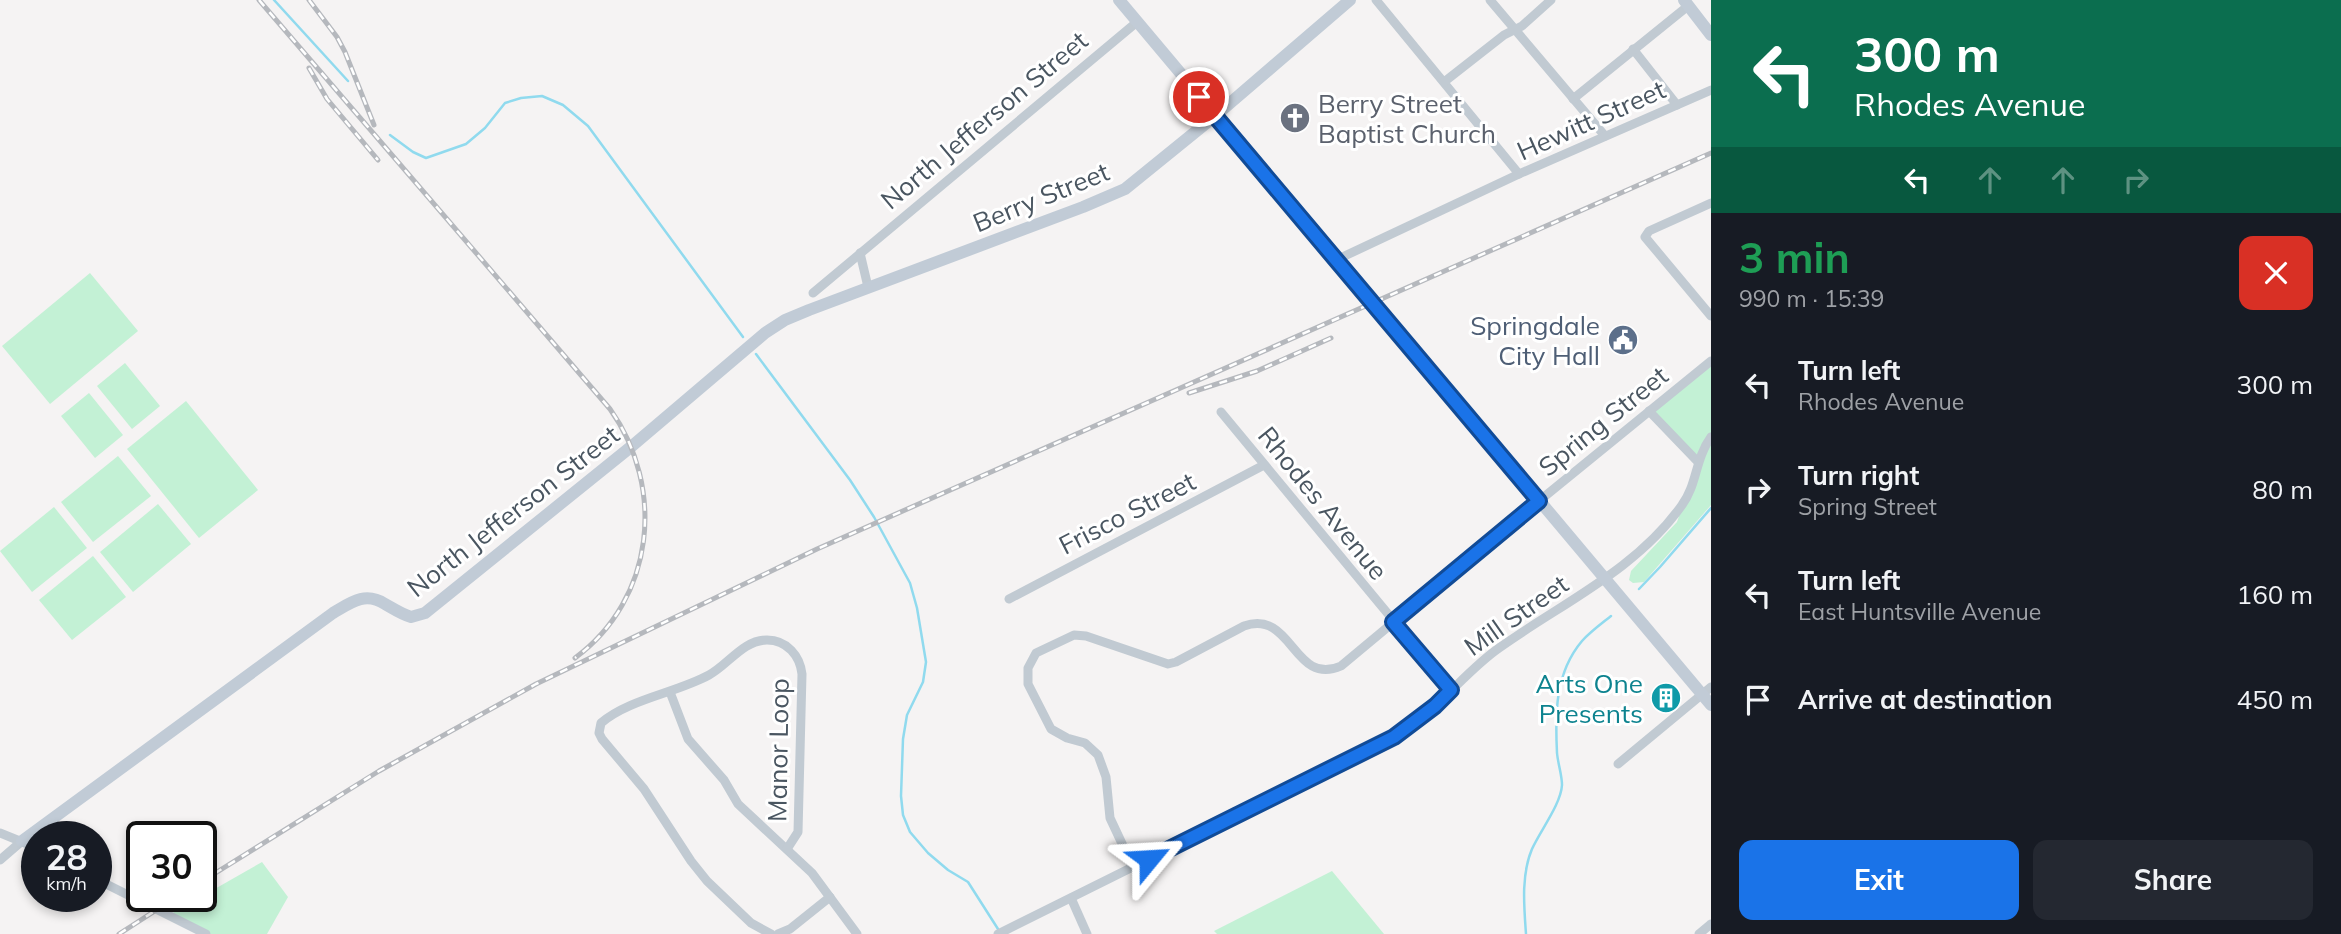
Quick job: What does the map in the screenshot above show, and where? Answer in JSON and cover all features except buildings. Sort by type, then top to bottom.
[{"type":"street","points":[[1119,0],[1605,579],[1706,691],[1711,705]]},
{"type":"street","name":"Berry Street","points":[[745,349],[785,320],[1125,189],[1350,0]]},
{"type":"street","points":[[1376,0],[1519,174]]},
{"type":"street","points":[[1490,0],[1605,136]]},
{"type":"street","points":[[1444,82],[1504,35],[1521,26],[1551,0]]},
{"type":"street","points":[[1573,99],[1686,3],[1711,35]]},
{"type":"street","name":"North Jefferson Street","points":[[813,293],[1137,22]]},
{"type":"street","points":[[1633,49],[1677,105]]},
{"type":"street","name":"Hewitt Street","points":[[1336,260],[1519,174],[1711,90]]},
{"type":"street","points":[[1711,203],[1650,231],[1645,237],[1711,316]]},
{"type":"street","points":[[860,253],[868,287]]},
{"type":"street","name":"North Jefferson Street","points":[[49,821],[332,613],[353,601],[363,597],[373,598],[411,617],[425,613],[632,446],[745,349]]},
{"type":"street","name":"Spring Street","points":[[1393,622],[1711,361]]},
{"type":"street","points":[[1649,411],[1698,461]]},
{"type":"street","name":"Rhodes Avenue","points":[[1221,412],[1451,690]]},
{"type":"street","name":"Mill Street","points":[[998,934],[1394,737],[1435,706],[1496,649],[1605,579],[1645,548],[1683,505],[1692,487],[1698,461],[1711,437]]},
{"type":"street","name":"Frisco Street","points":[[1009,599],[1264,465]]},
{"type":"street","points":[[1133,867],[1110,818],[1106,777],[1098,755],[1085,743],[1067,738],[1051,729],[1033,694],[1027,676],[1031,660],[1036,653],[1074,635],[1086,636],[1168,664],[1177,662],[1253,622],[1279,630],[1306,662],[1323,671],[1341,666],[1393,622]]},
{"type":"street","name":"Manor Loop","points":[[768,933],[751,923],[719,893],[691,860],[644,789],[602,739],[599,727],[605,719],[621,711],[708,676],[750,644],[776,641],[792,650],[802,674],[799,823],[798,832],[787,849]]},
{"type":"street","points":[[1618,764],[1706,691]]},
{"type":"street","points":[[670,692],[683,729],[695,749],[724,780],[738,804],[812,873],[857,934]]},
{"type":"street","points":[[0,833],[21,841]]},
{"type":"street","points":[[0,860],[21,842]]},
{"type":"street","points":[[112,886],[206,934]]},
{"type":"street","points":[[778,934],[790,929],[830,897]]},
{"type":"street","points":[[1070,898],[1087,934]]},
{"type":"street","points":[[1699,934],[1711,924]]},
{"type":"green space","points":[[90,273],[138,331],[50,404],[2,346]]},
{"type":"green space","points":[[1711,361],[1711,505],[1644,582],[1633,583],[1629,580],[1631,571],[1677,522],[1698,462],[1649,411]]},
{"type":"green space","points":[[125,363],[160,406],[132,429],[97,386]]},
{"type":"green space","points":[[89,393],[123,435],[95,458],[61,416]]},
{"type":"green space","points":[[186,401],[258,490],[199,538],[127,449]]},
{"type":"green space","points":[[118,456],[151,496],[93,542],[61,502]]},
{"type":"green space","points":[[158,504],[191,544],[133,592],[100,552]]},
{"type":"green space","points":[[54,507],[87,548],[32,592],[0,551]]},
{"type":"green space","points":[[93,556],[126,597],[72,640],[39,600]]},
{"type":"green space","points":[[262,862],[288,897],[267,934],[206,934],[169,915],[174,912],[217,912],[217,888]]},
{"type":"green space","points":[[1332,871],[1384,934],[1217,934],[1214,931]]},
{"type":"waterway","points":[[274,0],[348,81]]},
{"type":"waterway","points":[[390,135],[426,158],[466,144],[485,128],[505,103],[542,96],[563,105],[588,126],[743,337]]},
{"type":"waterway","points":[[756,354],[850,480],[874,517],[910,583],[926,662],[923,682],[907,715],[903,739],[903,815],[910,832],[928,853],[968,882],[998,929]]},
{"type":"waterway","points":[[1639,589],[1711,508]]},
{"type":"waterway","points":[[1526,934],[1526,869],[1532,849],[1558,800],[1562,785],[1556,723],[1562,680],[1566,666],[1582,641],[1611,616]]},
{"type":"railway","points":[[259,0],[610,409],[628,440],[639,473],[645,507],[643,541],[636,574],[622,605],[602,634],[575,658]]},
{"type":"railway","points":[[309,0],[345,52],[374,125]]},
{"type":"railway","points":[[309,68],[327,99],[378,160]]},
{"type":"railway","points":[[217,872],[379,771],[536,684],[817,549],[1711,153]]},
{"type":"railway","points":[[1189,393],[1257,371],[1331,338]]},
{"type":"railway","points":[[119,934],[153,912]]},
{"type":"place","name":"Berry Street Baptist Church","points":[[1295,118]]},
{"type":"place","name":"Springdale City Hall","points":[[1623,340]]},
{"type":"place","name":"Arts One Presents","points":[[1666,698]]},
{"type":"route","points":[[1149,859],[1394,737],[1435,706],[1451,690],[1393,622],[1539,501],[1199,97]]}]
